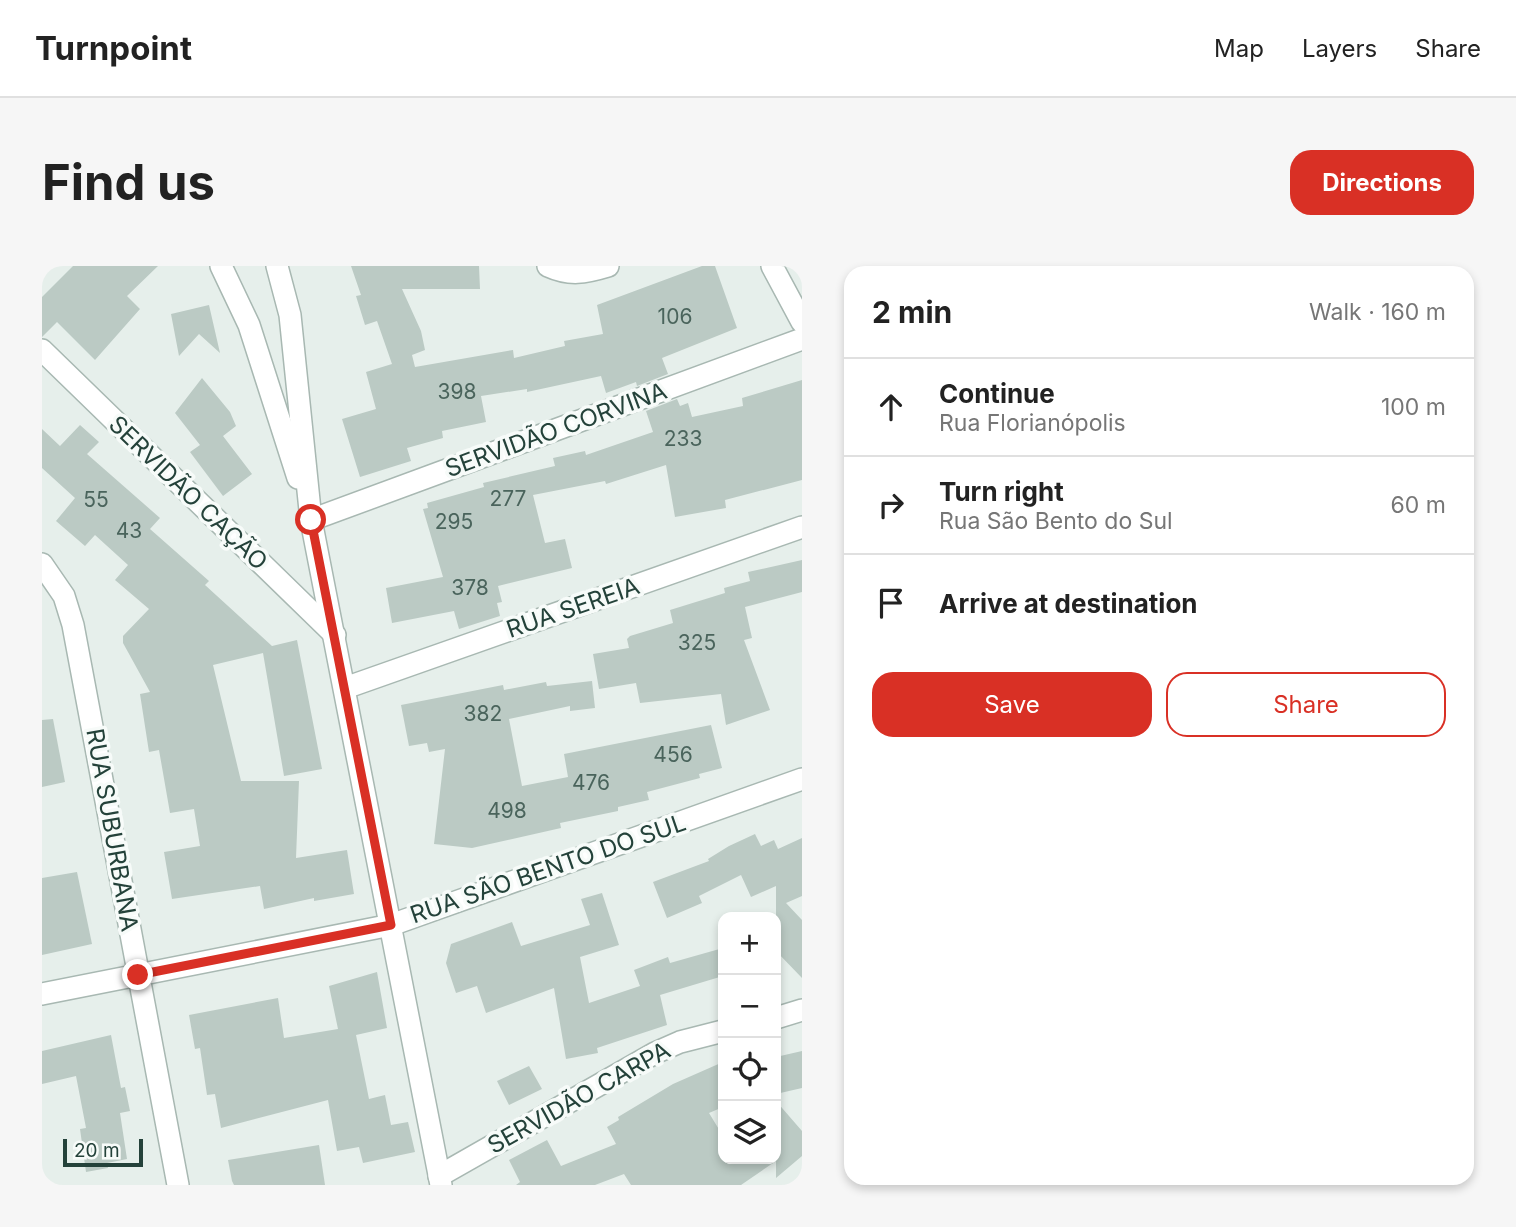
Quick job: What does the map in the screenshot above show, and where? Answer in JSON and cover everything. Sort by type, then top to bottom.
[{"type":"street","points":[[221,266],[249,325],[311,520],[440,1181]]},
{"type":"street","points":[[276,266],[290,314],[311,520]]},
{"type":"street","points":[[548,266],[564,274],[574,274],[608,266]]},
{"type":"street","points":[[772,266],[802,322]]},
{"type":"street","name":"SERVIDÃO CORVINA","points":[[311,520],[802,339]]},
{"type":"street","name":"SERVIDÃO CAÇÃO","points":[[42,350],[335,635]]},
{"type":"street","name":"RUA SEREIA","points":[[345,688],[802,527]]},
{"type":"street","name":"RUA SUBURBANA","points":[[42,564],[64,596],[72,625],[178,1185]]},
{"type":"street","name":"RUA SÃO BENTO DO SUL","points":[[42,994],[391,925],[802,779]]},
{"type":"street","points":[[781,1016],[802,1010]]},
{"type":"street","name":"SERVIDÃO CARPA","points":[[440,1181],[655,1053],[680,1042],[718,1032]]},
{"type":"building","points":[[73,266],[158,266],[127,296],[140,309],[95,360],[57,322],[42,337],[42,297]]},
{"type":"building","points":[[351,266],[479,266],[480,289],[402,289],[421,331],[425,350],[412,355],[415,367],[513,350],[514,358],[565,346],[564,341],[603,334],[597,305],[702,266],[715,266],[737,328],[662,358],[668,374],[637,386],[636,382],[606,393],[601,376],[527,392],[527,389],[481,396],[486,422],[442,431],[443,438],[407,448],[411,461],[360,477],[342,419],[376,409],[366,372],[392,364],[377,321],[365,325],[356,296],[361,295]]},
{"type":"building","points":[[209,305],[220,353],[199,334],[179,356],[171,314]]},
{"type":"building","points":[[202,378],[230,412],[236,426],[223,436],[252,474],[223,496],[190,452],[200,445],[175,413]]},
{"type":"building","points":[[802,380],[802,480],[725,500],[726,508],[675,517],[666,465],[606,484],[605,481],[533,495],[545,543],[565,539],[572,568],[498,586],[502,602],[497,603],[500,616],[459,629],[454,611],[392,623],[386,588],[443,577],[423,509],[428,508],[427,503],[484,487],[483,483],[555,466],[553,458],[585,451],[586,455],[653,432],[646,411],[677,399],[680,406],[688,403],[692,417],[743,406],[742,398]]},
{"type":"building","points":[[80,425],[99,442],[87,454],[160,518],[150,529],[209,581],[205,585],[272,646],[297,640],[322,769],[284,776],[263,653],[213,665],[241,781],[299,781],[296,858],[347,850],[354,894],[314,901],[314,898],[264,909],[260,886],[172,899],[164,852],[200,846],[194,809],[170,813],[159,750],[149,752],[140,694],[150,692],[123,643],[123,636],[149,609],[115,580],[128,565],[95,535],[85,546],[56,521],[75,498],[42,468],[42,429],[60,446]]},
{"type":"building","points":[[802,560],[802,592],[745,607],[752,638],[744,640],[770,710],[726,725],[721,694],[640,703],[636,683],[599,689],[593,654],[629,648],[627,639],[630,636],[673,623],[670,610],[725,593],[724,588],[750,581],[748,572]]},
{"type":"building","points":[[592,681],[595,708],[570,711],[570,706],[509,719],[522,786],[568,777],[564,754],[711,725],[722,768],[699,774],[700,778],[647,792],[649,800],[618,807],[618,811],[560,823],[561,828],[472,848],[434,844],[445,749],[429,752],[427,743],[409,746],[401,705],[503,685],[504,690],[546,682],[547,686]]},
{"type":"building","points":[[53,719],[65,782],[42,787],[42,720]]},
{"type":"building","points":[[755,834],[761,846],[774,840],[778,849],[802,838],[802,896],[786,903],[802,920],[802,978],[781,956],[781,912],[776,912],[776,886],[751,897],[741,875],[699,896],[702,903],[667,918],[653,882],[709,861],[708,859]]},
{"type":"building","points":[[77,872],[92,944],[42,955],[42,878]]},
{"type":"building","points":[[602,893],[619,945],[580,957],[589,1003],[640,986],[634,970],[668,957],[670,963],[718,949],[718,978],[660,995],[667,1025],[597,1048],[598,1053],[566,1059],[554,988],[486,1013],[477,986],[456,993],[446,963],[451,944],[512,922],[521,946],[590,925],[581,899]]},
{"type":"building","points":[[377,972],[387,1028],[356,1035],[369,1099],[385,1095],[391,1125],[408,1122],[415,1152],[363,1163],[359,1147],[337,1151],[328,1100],[221,1128],[215,1094],[207,1095],[200,1048],[195,1049],[189,1015],[278,998],[284,1038],[338,1029],[329,986]]},
{"type":"building","points":[[111,1035],[121,1088],[125,1087],[130,1111],[120,1113],[127,1159],[107,1163],[108,1168],[86,1172],[80,1129],[86,1128],[76,1076],[42,1084],[42,1051]]},
{"type":"building","points":[[802,1051],[802,1088],[781,1093],[781,1056]]},
{"type":"building","points":[[718,1064],[718,1109],[709,1113],[718,1128],[718,1164],[772,1164],[741,1185],[631,1185],[624,1174],[595,1185],[516,1185],[520,1182],[509,1160],[547,1140],[561,1166],[616,1144],[607,1127],[619,1120],[618,1117],[673,1084]]},
{"type":"building","points":[[529,1066],[542,1089],[509,1105],[497,1081]]},
{"type":"building","points":[[781,1107],[802,1131],[802,1156],[776,1178],[776,1164],[781,1164]]},
{"type":"building","points":[[319,1145],[325,1185],[234,1185],[232,1181],[228,1160]]},
{"type":"route","points":[[138,975],[391,925],[311,520]]}]
